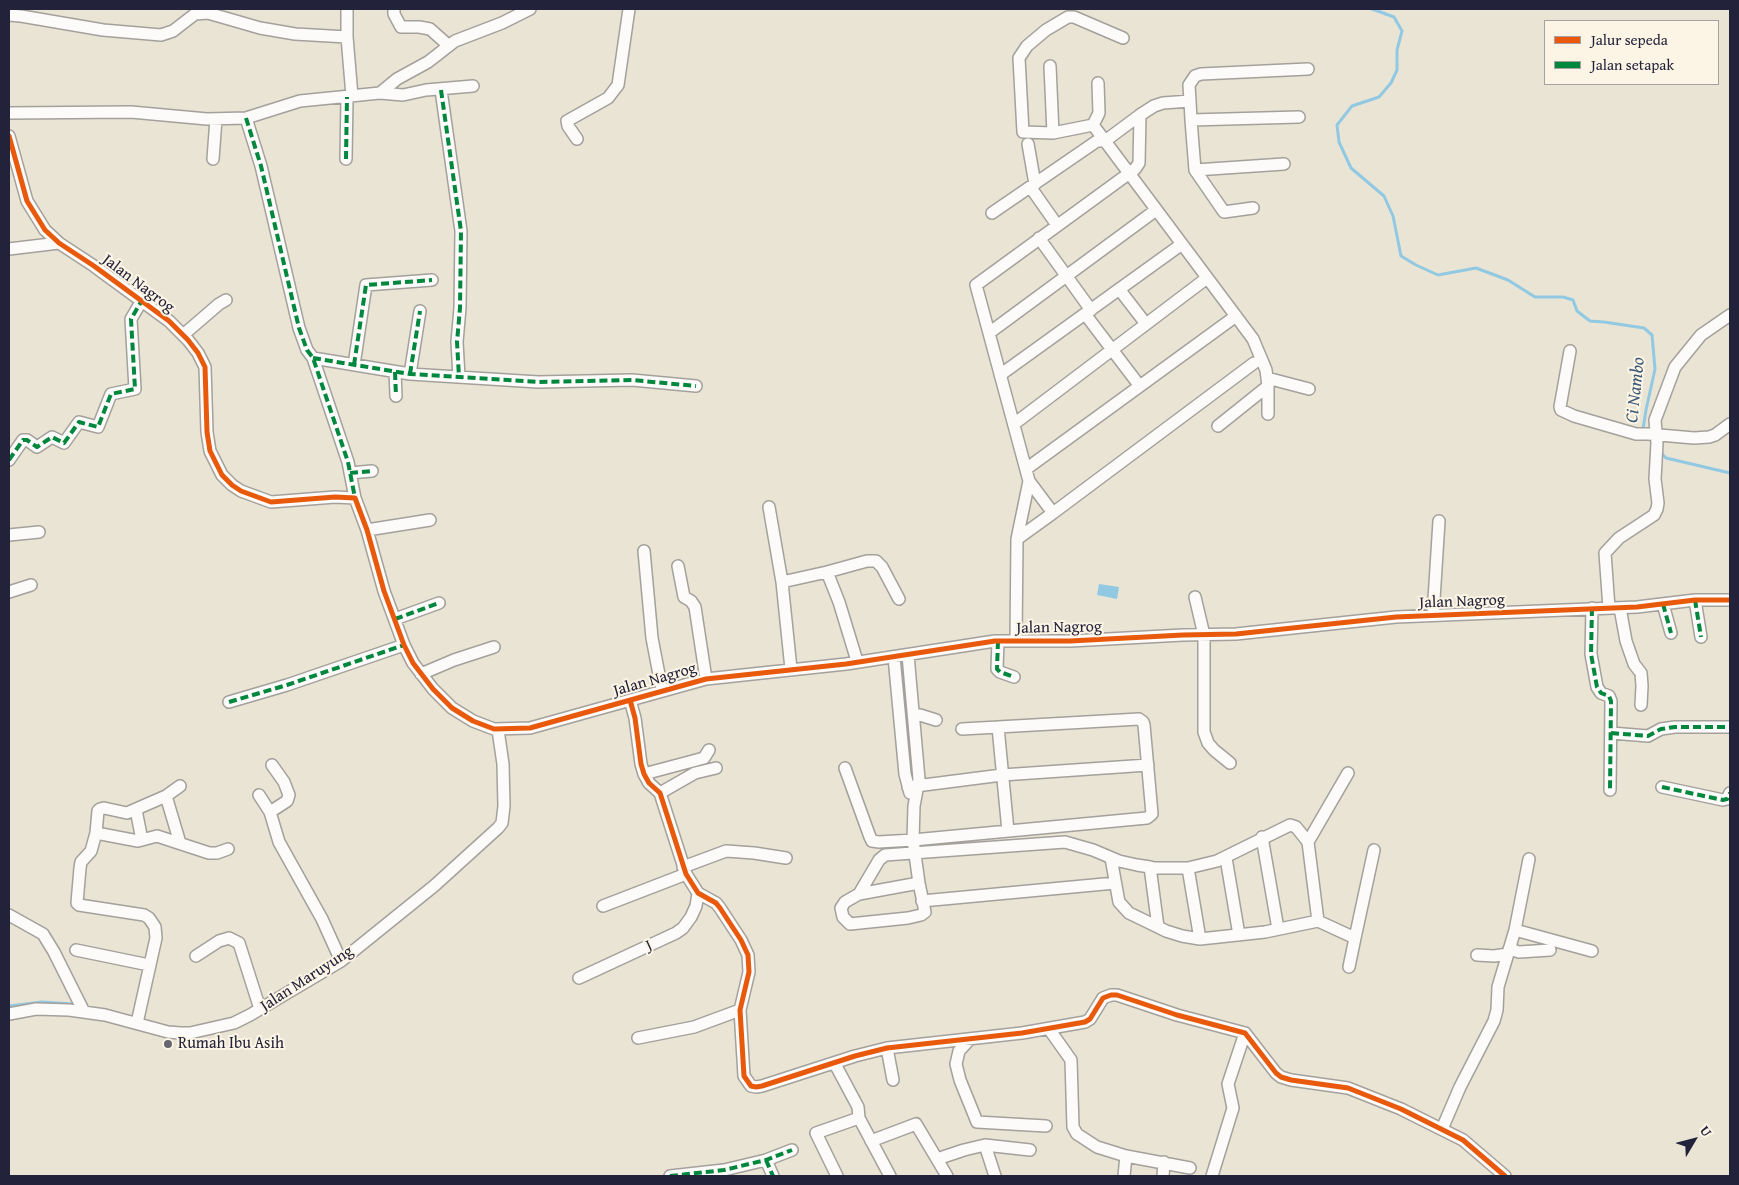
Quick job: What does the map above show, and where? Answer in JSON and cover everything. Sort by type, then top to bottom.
[{"type":"street","points":[[346,159],[349,97],[347,9]]},
{"type":"street","points":[[394,9],[394,14],[401,27],[419,27],[430,30],[448,46]]},
{"type":"street","points":[[380,93],[397,79],[428,62],[459,39],[509,20],[530,9]]},
{"type":"street","points":[[577,139],[568,126],[567,121],[608,98],[618,85],[630,9]]},
{"type":"street","points":[[9,15],[110,31],[161,35],[173,31],[195,14],[208,11],[260,28],[295,34],[347,37]]},
{"type":"street","points":[[1093,125],[1053,134],[1023,132],[1019,58],[1021,52],[1046,30],[1068,17],[1074,17],[1122,38]]},
{"type":"street","points":[[1050,66],[1053,134]]},
{"type":"street","points":[[1253,208],[1224,212],[1195,170],[1190,85],[1195,76],[1201,74],[1308,69]]},
{"type":"street","points":[[397,79],[403,95]]},
{"type":"street","points":[[1093,125],[1099,113],[1098,83]]},
{"type":"street","points":[[9,113],[131,112],[216,119],[246,118],[300,101],[380,93],[403,95],[426,90],[473,86]]},
{"type":"street","points":[[441,90],[461,231],[460,308],[457,342],[459,377]]},
{"type":"street","points":[[992,213],[1097,141],[1105,141],[1140,115],[1159,104],[1190,101]]},
{"type":"street","points":[[1053,513],[1029,481],[976,285],[1135,169],[1139,163],[1140,115]]},
{"type":"street","points":[[1191,120],[1299,117]]},
{"type":"street","points":[[246,118],[261,166],[299,328],[307,350],[313,358],[348,462],[355,498]]},
{"type":"street","points":[[213,159],[216,119]]},
{"type":"street","points":[[1093,125],[1258,348],[1268,382],[1268,414]]},
{"type":"street","name":"Jalan Nagrog","points":[[9,136],[27,201],[42,226],[59,243],[169,321],[184,335],[198,353],[206,367],[206,432],[210,451],[217,468],[227,481],[241,491],[271,502],[335,497],[355,498],[404,644],[421,674],[452,708],[479,724],[498,730],[530,728],[706,679],[820,667],[998,642],[1079,641],[1236,634],[1367,619],[1615,608],[1695,600],[1730,600]]},
{"type":"street","points":[[1028,144],[1033,186],[1057,225]]},
{"type":"street","points":[[1195,170],[1284,164]]},
{"type":"street","points":[[989,333],[1156,210]]},
{"type":"street","points":[[1039,238],[1067,276],[1112,350],[1139,385]]},
{"type":"street","points":[[9,249],[59,243]]},
{"type":"street","points":[[1000,375],[1182,244]]},
{"type":"street","points":[[1014,424],[1207,278]]},
{"type":"street","points":[[354,365],[366,285],[432,280]]},
{"type":"street","points":[[1119,289],[1146,324]]},
{"type":"street","points":[[184,335],[226,300]]},
{"type":"street","points":[[9,460],[24,440],[38,447],[52,437],[64,443],[79,422],[98,427],[111,394],[135,389],[131,319],[141,302]]},
{"type":"street","points":[[410,374],[420,311]]},
{"type":"street","points":[[1641,705],[1642,686],[1640,673],[1634,664],[1615,608],[1605,553],[1619,538],[1654,515],[1658,503],[1650,440],[1655,420],[1675,367],[1701,335],[1730,315]]},
{"type":"street","points":[[1026,468],[1236,316]]},
{"type":"street","points":[[1570,351],[1561,410],[1579,418],[1650,440],[1703,438],[1715,435],[1730,424]]},
{"type":"street","points":[[313,358],[410,374],[538,382],[632,380],[696,386]]},
{"type":"street","points":[[1017,539],[1254,363]]},
{"type":"street","points":[[395,372],[396,396]]},
{"type":"street","points":[[1268,382],[1309,389]]},
{"type":"street","points":[[1218,426],[1268,382]]},
{"type":"street","points":[[350,473],[372,471]]},
{"type":"street","points":[[1016,641],[1017,539],[1029,481]]},
{"type":"street","points":[[769,507],[782,582],[791,669]]},
{"type":"street","points":[[366,530],[430,520]]},
{"type":"street","points":[[1433,616],[1439,520]]},
{"type":"street","points":[[9,535],[39,532]]},
{"type":"street","points":[[644,551],[652,638],[662,690]]},
{"type":"street","points":[[782,582],[867,561],[876,561],[882,566],[899,599]]},
{"type":"street","points":[[678,566],[684,597],[691,601],[695,607],[706,679]]},
{"type":"street","points":[[827,572],[840,602],[857,662]]},
{"type":"street","points":[[9,592],[32,585]]},
{"type":"street","points":[[1195,597],[1204,635],[1204,732],[1208,743],[1230,763]]},
{"type":"street","points":[[1695,600],[1701,637]]},
{"type":"street","points":[[395,619],[439,603]]},
{"type":"street","points":[[1663,604],[1671,634]]},
{"type":"street","points":[[1592,608],[1591,654],[1597,687],[1601,693],[1607,695],[1610,699],[1610,790]]},
{"type":"street","points":[[998,642],[997,669],[1014,677]]},
{"type":"street","points":[[229,702],[287,685],[404,644]]},
{"type":"street","points":[[421,674],[454,660],[494,647]]},
{"type":"street","points":[[908,655],[914,715],[913,840],[925,912],[908,918],[850,924],[843,917],[841,908],[845,902],[859,894],[919,883]]},
{"type":"street","points":[[894,657],[905,774],[913,787]]},
{"type":"street","points":[[630,700],[635,718],[644,774],[649,783],[660,793],[684,870],[698,893],[716,903],[743,943],[748,955],[749,972],[740,1010],[744,1076],[751,1086],[762,1086],[855,1056],[887,1048],[969,1040],[1049,1029],[1088,1021],[1101,1002],[1111,995],[1128,997],[1177,1015],[1245,1032],[1281,1077],[1348,1088],[1401,1108],[1442,1129],[1473,1148],[1505,1176]]},
{"type":"street","points":[[914,715],[936,720]]},
{"type":"street","points":[[845,768],[872,840],[879,842],[1148,818],[1152,814],[1144,725],[1139,719],[962,729]]},
{"type":"street","points":[[998,727],[1008,831]]},
{"type":"street","points":[[1610,733],[1648,736],[1662,729],[1675,727],[1730,727]]},
{"type":"street","name":"Jalan Maruyung","points":[[9,1014],[51,1008],[105,1015],[168,1032],[190,1033],[234,1023],[260,1009],[340,961],[434,886],[502,823],[504,806],[503,764],[498,730]]},
{"type":"street","points":[[644,774],[704,758],[709,750]]},
{"type":"street","points":[[270,812],[287,801],[289,795],[284,782],[272,765]]},
{"type":"street","points":[[913,787],[1002,775],[1148,765]]},
{"type":"street","points":[[660,793],[695,774],[716,768]]},
{"type":"street","points":[[1308,842],[1348,774]]},
{"type":"street","points":[[137,1023],[156,938],[155,927],[149,918],[136,913],[82,906],[77,903],[82,862],[89,855],[96,833],[98,811],[100,809],[104,808],[128,813],[166,796],[180,786]]},
{"type":"street","points":[[1662,787],[1723,800],[1727,799],[1730,793]]},
{"type":"street","points":[[259,795],[270,812],[279,842],[322,919],[340,961]]},
{"type":"street","points":[[166,796],[180,843]]},
{"type":"street","points":[[136,810],[142,840]]},
{"type":"street","points":[[859,894],[879,860],[885,855],[1065,842],[1137,865],[1188,868],[1217,862],[1285,826],[1292,825],[1308,842],[1318,921]]},
{"type":"street","points":[[96,833],[114,838],[138,841],[157,836],[209,853],[217,853],[228,849]]},
{"type":"street","points":[[1262,838],[1278,929]]},
{"type":"street","points":[[1349,967],[1374,850]]},
{"type":"street","points":[[603,906],[726,851],[754,852],[786,858]]},
{"type":"street","points":[[1111,858],[1118,898],[1124,910],[1158,927],[1182,936],[1200,939],[1239,935],[1265,932],[1318,921],[1355,938]]},
{"type":"street","points":[[1226,858],[1239,935]]},
{"type":"street","points":[[1442,1129],[1460,1087],[1494,1021],[1497,1010],[1498,987],[1514,930],[1529,860]]},
{"type":"street","points":[[1150,867],[1158,927]]},
{"type":"street","points":[[1188,868],[1200,939]]},
{"type":"street","points":[[922,901],[1115,883]]},
{"type":"street","name":"J","points":[[579,978],[683,928],[696,906],[698,893]]},
{"type":"street","points":[[9,915],[43,934],[84,1012]]},
{"type":"street","points":[[1514,930],[1592,951]]},
{"type":"street","points":[[196,956],[224,939],[229,938],[239,943],[260,1009]]},
{"type":"street","points":[[76,950],[150,965]]},
{"type":"street","points":[[1477,955],[1494,956],[1508,952],[1550,950]]},
{"type":"street","points":[[638,1038],[694,1027],[740,1010]]},
{"type":"street","points":[[1049,1029],[1071,1060],[1073,1127],[1079,1136],[1098,1147],[1126,1156],[1190,1168]]},
{"type":"street","points":[[1212,1176],[1233,1108],[1228,1084],[1245,1032]]},
{"type":"street","points":[[969,1040],[959,1051],[956,1064],[960,1080],[977,1122],[1046,1126]]},
{"type":"street","points":[[887,1048],[894,1080]]},
{"type":"street","points":[[835,1064],[858,1107],[859,1118],[890,1176]]},
{"type":"street","points":[[837,1176],[816,1133],[859,1118]]},
{"type":"street","points":[[871,1141],[916,1124],[947,1176]]},
{"type":"street","points":[[937,1159],[964,1150],[985,1146],[1030,1150]]},
{"type":"street","points":[[985,1146],[994,1176]]},
{"type":"street","points":[[670,1176],[726,1173],[792,1150]]},
{"type":"street","points":[[1124,1176],[1126,1156]]},
{"type":"street","points":[[766,1160],[773,1176]]},
{"type":"street","points":[[1163,1176],[1164,1162]]},
{"type":"water","points":[[1099,584],[1119,587],[1117,599],[1097,595]]},
{"type":"waterway","name":"Ci Nambo","points":[[1372,9],[1394,17],[1402,31],[1397,50],[1397,70],[1391,83],[1379,97],[1352,106],[1337,125],[1339,142],[1351,168],[1384,196],[1393,216],[1401,256],[1438,275],[1476,268],[1508,280],[1535,297],[1563,297],[1573,300],[1577,311],[1590,321],[1644,328],[1652,335],[1655,369],[1646,410],[1643,429],[1645,431]]},
{"type":"waterway","name":"Ci Nambo","points":[[1660,452],[1666,458],[1730,473]]},
{"type":"waterway","points":[[9,1006],[42,1002],[74,1004]]},
{"type":"marked path","points":[[441,90],[461,231],[460,308],[457,342],[459,377]]},
{"type":"marked path","points":[[346,159],[347,97]]},
{"type":"marked path","points":[[246,118],[261,166],[299,328],[307,350],[313,358],[348,462],[355,498]]},
{"type":"marked path","points":[[354,365],[366,285],[432,280]]},
{"type":"marked path","points":[[9,460],[23,440],[27,440],[37,447],[52,437],[64,443],[79,422],[98,427],[111,394],[135,389],[131,319],[141,302]]},
{"type":"marked path","points":[[410,374],[420,311]]},
{"type":"marked path","points":[[313,358],[410,374],[538,382],[632,380],[696,386]]},
{"type":"marked path","points":[[395,372],[396,396]]},
{"type":"marked path","points":[[350,473],[372,471]]},
{"type":"marked path","points":[[1695,600],[1701,637]]},
{"type":"marked path","points":[[395,619],[439,603]]},
{"type":"marked path","points":[[1663,604],[1671,633]]},
{"type":"marked path","points":[[1592,608],[1591,654],[1597,687],[1601,693],[1609,696],[1611,701],[1610,790]]},
{"type":"marked path","points":[[998,641],[997,669],[1014,677]]},
{"type":"marked path","points":[[229,702],[287,685],[404,645]]},
{"type":"marked path","points":[[1611,733],[1648,736],[1661,729],[1675,727],[1730,727]]},
{"type":"marked path","points":[[1662,787],[1723,800],[1727,799],[1730,793]]},
{"type":"marked path","points":[[670,1176],[724,1170],[766,1160],[792,1150]]},
{"type":"marked path","points":[[766,1160],[773,1176]]},
{"type":"cycle path","points":[[9,136],[27,201],[45,230],[59,243],[169,321],[198,353],[205,367],[207,432],[210,451],[222,475],[241,491],[271,502],[335,497],[355,498],[367,530],[384,591],[404,645],[413,663],[433,689],[452,708],[473,721],[494,729],[530,728],[706,679],[846,664],[995,641],[1070,641],[1236,634],[1396,617],[1637,607],[1695,600],[1730,600]]},
{"type":"cycle path","points":[[630,700],[635,718],[644,774],[649,783],[660,793],[686,874],[698,893],[716,903],[720,908],[741,940],[748,955],[749,972],[740,1010],[744,1076],[751,1086],[762,1086],[855,1056],[887,1048],[1022,1033],[1085,1022],[1090,1019],[1103,998],[1117,995],[1177,1015],[1245,1033],[1281,1077],[1348,1088],[1401,1109],[1463,1140],[1505,1176]]},
{"type":"place","name":"Rumah Ibu Asih","points":[[168,1044]]}]
